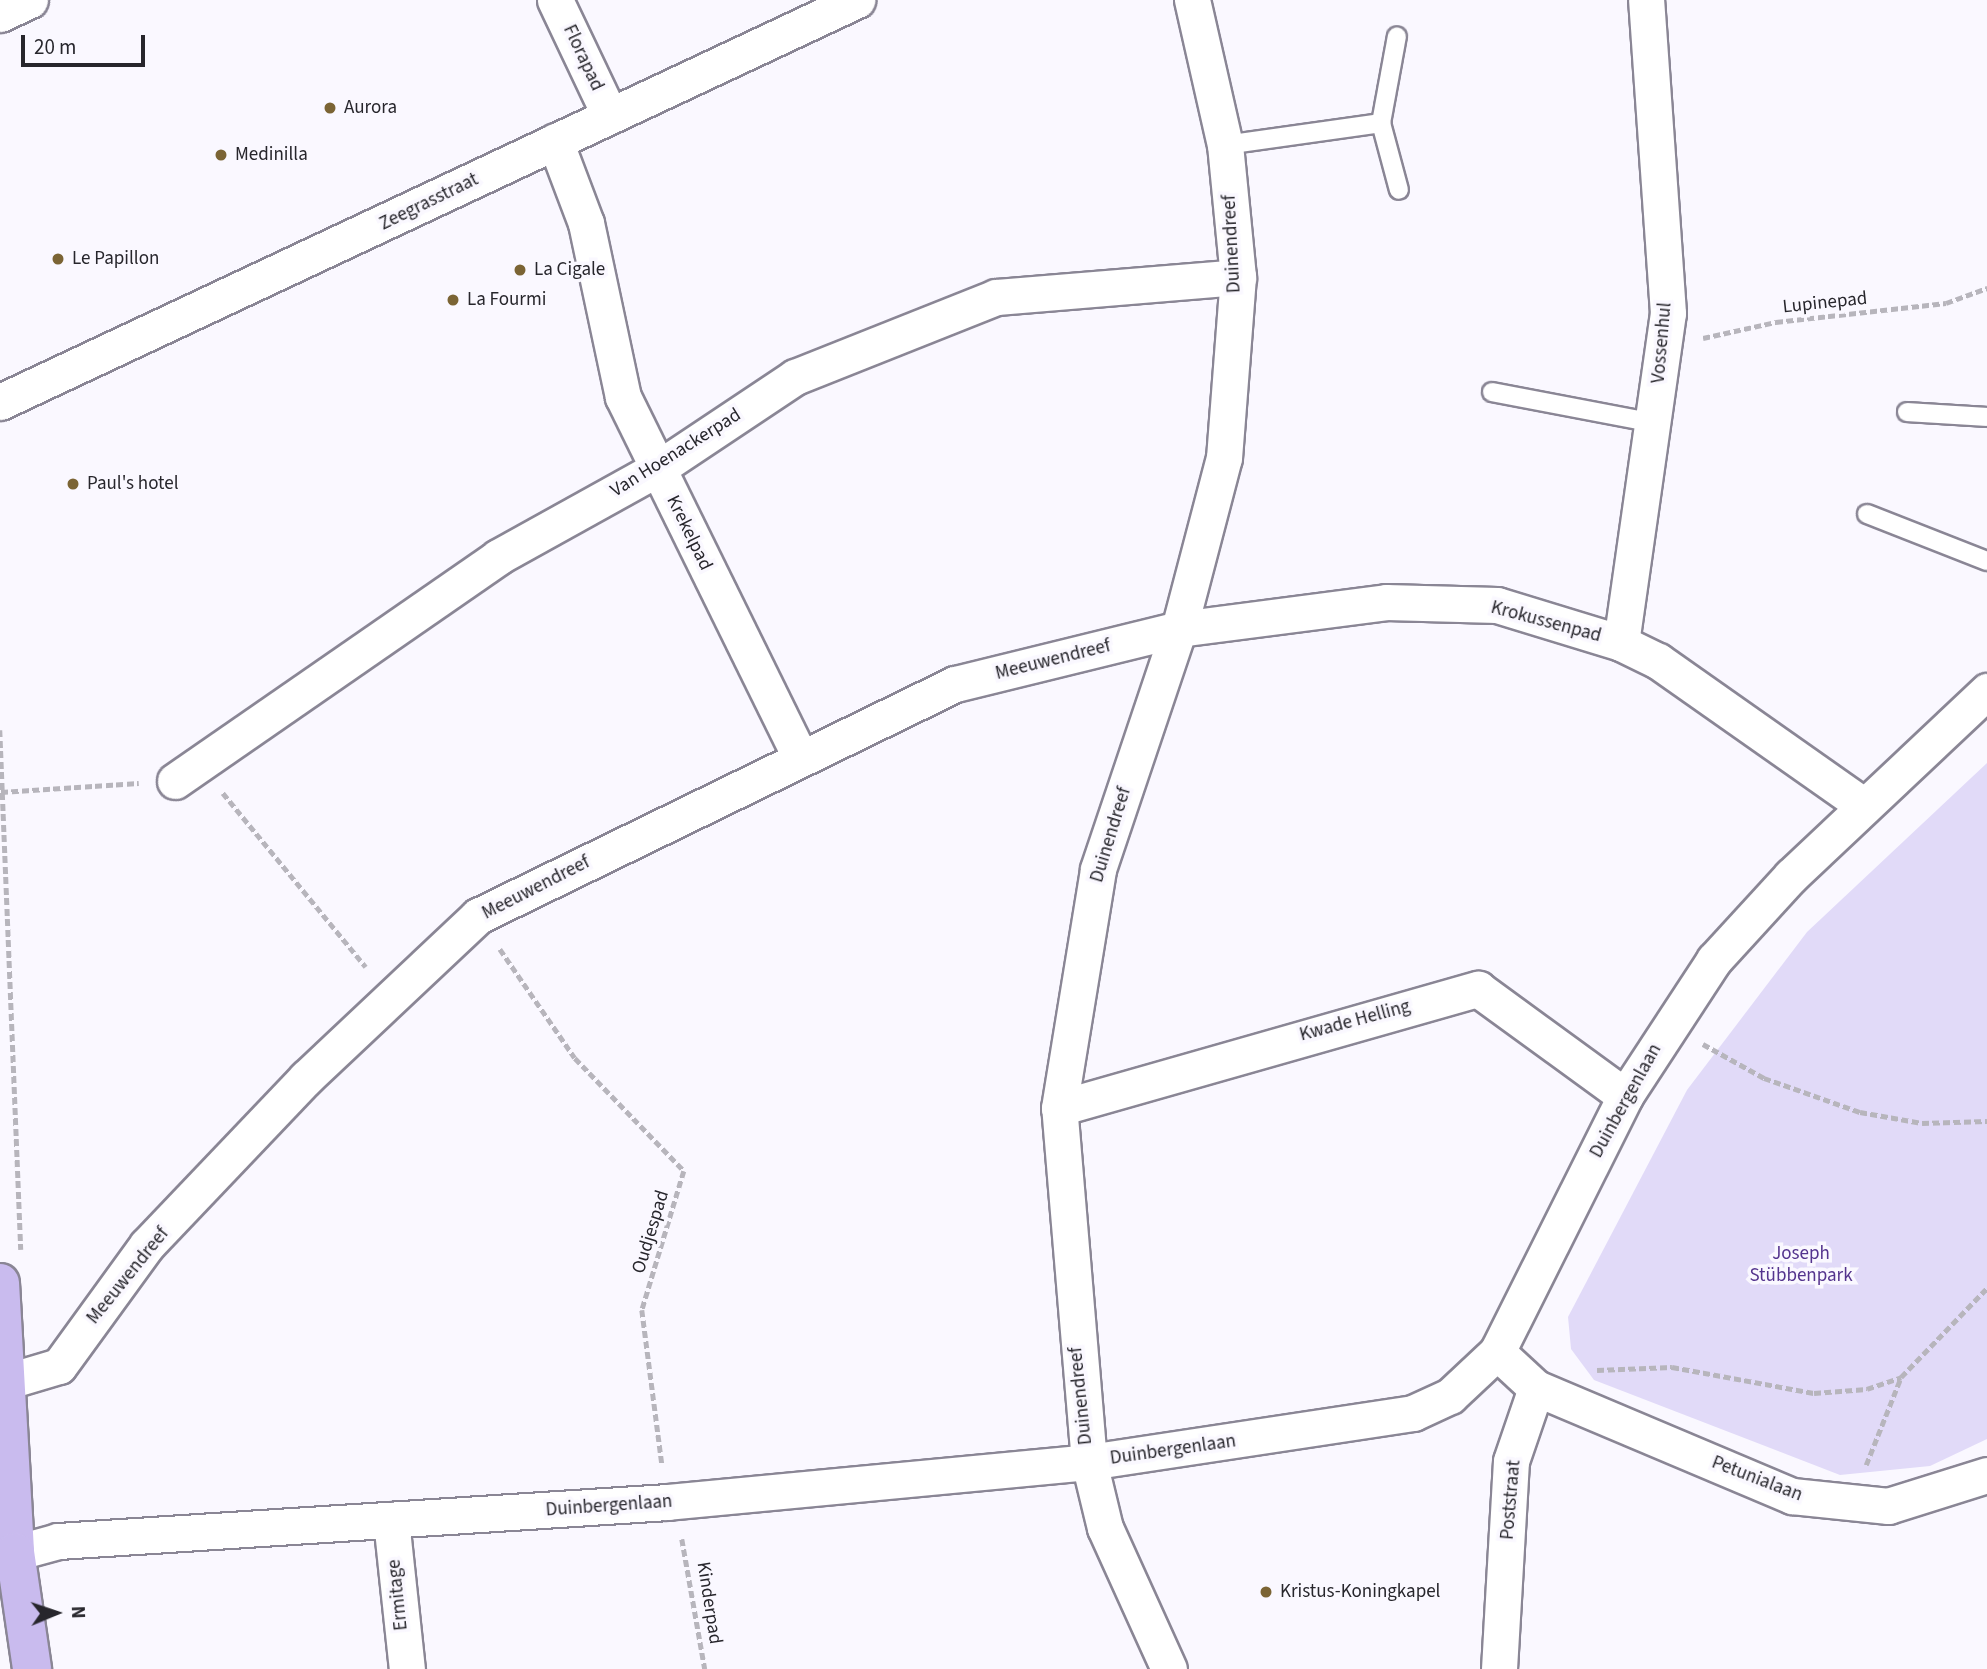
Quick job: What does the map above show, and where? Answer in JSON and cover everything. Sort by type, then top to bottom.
[{"type":"main road","points":[[11,1270],[5,1382],[8,1555],[32,1669]]},
{"type":"street","points":[[0,15],[30,0]]},
{"type":"street","name":"Florapad","points":[[555,0],[610,116]]},
{"type":"street","name":"Duinendreef","points":[[1170,1669],[1105,1528],[1089,1462],[1059,1108],[1098,869],[1179,629],[1224,458],[1238,277],[1225,145],[1192,0]]},
{"type":"street","name":"Vossenhul","points":[[1621,643],[1665,340],[1646,0]]},
{"type":"street","name":"Zeegrasstraat","points":[[0,402],[853,1]]},
{"type":"street","name":"Krekelpad","points":[[555,141],[586,223],[623,397],[800,756]]},
{"type":"street","name":"Van Hoenackerpad","points":[[189,774],[498,557],[657,469],[795,377],[996,297],[1238,277]]},
{"type":"street","name":"Krokussenpad","points":[[1179,629],[1386,602],[1497,605],[1621,643],[1658,661],[1864,806]]},
{"type":"street","name":"Meeuwendreef","points":[[5,1382],[59,1366],[147,1245],[391,996],[478,916],[800,756],[955,684],[1179,629]]},
{"type":"street","name":"Duinbergenlaan","points":[[8,1555],[58,1541],[667,1502],[1089,1462],[1413,1413],[1450,1396],[1497,1352],[1625,1096],[1670,1022],[1714,960],[1864,806],[1987,691]]},
{"type":"street","name":"Kwade Helling","points":[[1059,1108],[1478,989],[1625,1096]]},
{"type":"street","points":[[1497,1352],[1536,1388]]},
{"type":"street","name":"Petunialaan","points":[[1536,1388],[1792,1496],[1859,1507],[1932,1496],[1987,1475]]},
{"type":"street","name":"Poststraat","points":[[1499,1669],[1511,1461],[1536,1388]]},
{"type":"street","name":"Ermitage","points":[[391,1521],[407,1669]]},
{"type":"lane","points":[[1397,36],[1381,122],[1399,190]]},
{"type":"lane","points":[[1225,145],[1381,122]]},
{"type":"lane","points":[[1492,392],[1654,423]]},
{"type":"lane","points":[[1907,412],[1987,417]]},
{"type":"lane","points":[[1867,513],[1987,561]]},
{"type":"path","name":"Lupinepad","points":[[1665,340],[1946,303],[1987,288]]},
{"type":"path","points":[[0,730],[11,1270]]},
{"type":"path","points":[[1,792],[189,774],[391,996]]},
{"type":"path","name":"Oudjespad","points":[[478,916],[575,1058],[684,1171],[642,1310],[667,1502]]},
{"type":"path","points":[[1670,1022],[1764,1078],[1860,1112],[1922,1123],[1987,1121]]},
{"type":"path","points":[[1859,1507],[1875,1437],[1901,1377],[1987,1288]]},
{"type":"path","points":[[1536,1388],[1631,1367],[1710,1373],[1814,1393],[1867,1389],[1901,1377]]},
{"type":"path","name":"Kinderpad","points":[[667,1502],[691,1561],[705,1669]]},
{"type":"green space","name":"Joseph Stübbenpark","points":[[1987,763],[1987,1439],[1930,1466],[1840,1475],[1594,1380],[1571,1349],[1568,1317],[1687,1090],[1807,932]]},
{"type":"place","name":"Aurora","points":[[330,108]]},
{"type":"place","name":"Medinilla","points":[[221,155]]},
{"type":"place","name":"Le Papillon","points":[[58,259]]},
{"type":"place","name":"La Cigale","points":[[520,270]]},
{"type":"place","name":"La Fourmi","points":[[453,300]]},
{"type":"place","name":"Paul's hotel","points":[[73,484]]},
{"type":"place","name":"Kristus-Koningkapel","points":[[1266,1592]]}]
